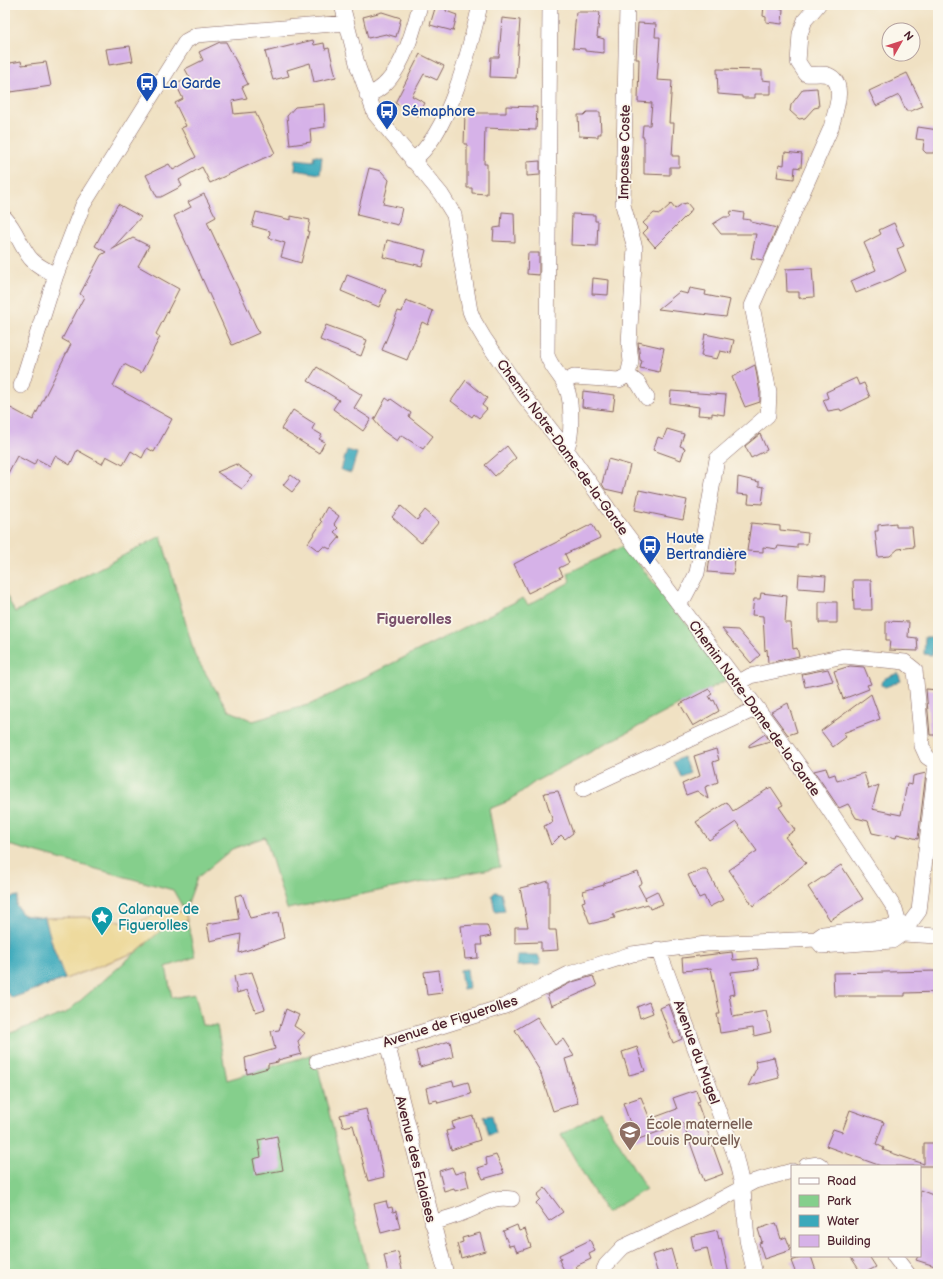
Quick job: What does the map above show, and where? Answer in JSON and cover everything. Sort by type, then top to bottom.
[{"type":"street","name":"Chemin Notre-Dame-de-la-Garde","points":[[342,5],[367,95],[375,114],[440,194],[454,215],[468,299],[474,321],[524,396],[566,449],[624,531],[757,708],[878,881],[895,909],[902,934]]},
{"type":"street","points":[[367,95],[375,93],[389,81],[410,40],[420,5]]},
{"type":"street","points":[[412,161],[423,153],[431,143],[445,116],[470,48],[480,5]]},
{"type":"street","points":[[550,5],[546,355],[551,366],[564,382],[570,401],[570,443],[566,449]]},
{"type":"street","name":"Impasse Coste","points":[[627,5],[623,205],[635,248],[629,343],[631,362],[628,375]]},
{"type":"street","points":[[679,603],[685,596],[697,573],[717,459],[768,415],[769,392],[752,306],[831,128],[839,97],[838,87],[834,80],[828,75],[806,74],[798,62],[800,34],[805,20],[818,5]]},
{"type":"street","points":[[21,386],[56,275],[84,205],[186,41],[197,35],[346,23]]},
{"type":"street","points":[[5,218],[15,229],[31,259],[38,265],[56,275]]},
{"type":"street","points":[[564,382],[574,377],[619,380],[628,375],[638,383],[647,398]]},
{"type":"street","points":[[738,683],[750,676],[844,656],[905,662],[915,670],[922,746],[927,757],[937,763],[919,911],[902,934]]},
{"type":"street","points":[[583,789],[757,708]]},
{"type":"street","points":[[902,934],[938,936]]},
{"type":"street","name":"Avenue de Figuerolles","points":[[317,1061],[388,1043],[505,1006],[569,974],[632,954],[658,949],[816,938],[822,946],[892,941],[902,934]]},
{"type":"street","name":"Avenue du Mugel","points":[[658,949],[735,1155],[743,1188],[747,1240],[755,1274]]},
{"type":"street","name":"Avenue des Falaises","points":[[388,1043],[446,1274]]},
{"type":"street","points":[[602,1274],[606,1265],[623,1247],[755,1181],[791,1171]]},
{"type":"street","points":[[432,1223],[468,1211],[489,1200],[500,1197],[512,1198]]},
{"type":"street","points":[[895,1257],[908,1274]]},
{"type":"green space","points":[[161,536],[195,656],[228,710],[253,721],[311,704],[523,598],[528,605],[570,582],[568,573],[624,546],[730,678],[536,781],[509,801],[489,809],[500,867],[287,909],[265,837],[232,849],[197,878],[185,911],[173,890],[5,844],[5,593],[15,612]]},
{"type":"green space","points":[[187,920],[195,957],[166,967],[172,998],[195,994],[202,1025],[217,1026],[227,1080],[311,1055],[314,1067],[318,1068],[369,1274],[5,1274],[5,1035],[66,1013],[165,927]]},
{"type":"green space","points":[[601,1112],[646,1189],[606,1213],[561,1135]]},
{"type":"sand","name":"Calanque de Figuerolles","points":[[185,911],[187,920],[165,927],[136,952],[65,979],[53,947],[45,918],[84,917],[137,923],[156,914]]},
{"type":"water","points":[[314,155],[322,157],[320,174],[295,170],[296,159],[313,161]]},
{"type":"water","points":[[347,450],[357,453],[351,473],[341,470]]},
{"type":"water","points":[[925,637],[934,637],[932,655],[924,654]]},
{"type":"water","points":[[898,673],[901,681],[885,687],[882,685],[883,679]]},
{"type":"water","points":[[683,757],[690,772],[680,776],[673,762]]},
{"type":"water","points":[[495,892],[501,893],[505,911],[495,912],[492,895]]},
{"type":"water","points":[[18,896],[16,905],[23,915],[45,918],[53,947],[65,979],[12,998],[5,991],[5,901],[12,897]]},
{"type":"water","points":[[517,955],[538,955],[541,962],[538,965],[517,966]]},
{"type":"water","points":[[467,969],[469,988],[463,989],[460,970]]},
{"type":"water","points":[[492,1115],[496,1133],[489,1135],[484,1117]]},
{"type":"building","points":[[436,5],[447,5],[446,11],[457,15],[453,31],[430,25]]},
{"type":"building","points":[[764,5],[783,9],[782,24],[766,22],[766,17],[763,16]]},
{"type":"building","points":[[382,12],[401,18],[396,37],[386,34],[368,38],[363,17]]},
{"type":"building","points":[[576,12],[600,12],[597,37],[604,39],[604,53],[573,48]]},
{"type":"building","points":[[502,18],[520,20],[516,78],[490,77],[491,57],[499,57]]},
{"type":"building","points":[[638,23],[656,24],[655,37],[660,37],[657,80],[672,81],[669,123],[674,123],[672,156],[679,156],[679,167],[670,167],[670,175],[644,174],[644,137],[642,137],[643,125],[650,125],[652,103],[638,102],[639,59],[636,59]]},
{"type":"building","points":[[313,40],[314,45],[324,43],[325,49],[329,48],[336,77],[314,82],[310,63],[287,70],[289,76],[273,80],[265,52]]},
{"type":"building","points":[[220,42],[226,42],[248,84],[242,87],[247,98],[232,101],[234,114],[255,112],[275,153],[210,183],[202,167],[179,180],[182,186],[161,197],[157,197],[146,175],[169,164],[173,170],[196,157],[181,128],[186,126],[175,103],[183,99],[176,84],[190,78],[185,69],[203,60],[199,52]]},
{"type":"building","points":[[130,46],[133,61],[109,65],[106,49]]},
{"type":"building","points":[[420,54],[444,66],[437,80],[424,74],[412,96],[425,103],[418,116],[395,103]]},
{"type":"building","points":[[21,61],[22,65],[46,62],[51,86],[11,92],[5,64]]},
{"type":"building","points":[[717,69],[762,70],[762,80],[771,81],[771,94],[755,94],[755,98],[742,98],[742,96],[718,94]]},
{"type":"building","points":[[907,73],[923,106],[911,111],[906,111],[899,95],[876,106],[869,91]]},
{"type":"building","points":[[817,88],[819,107],[814,108],[805,118],[799,119],[790,111],[791,105],[803,89]]},
{"type":"building","points":[[324,104],[325,127],[310,129],[311,142],[290,145],[287,116],[295,107]]},
{"type":"building","points":[[506,106],[537,107],[536,130],[485,128],[484,164],[487,164],[487,194],[472,193],[472,188],[467,188],[467,144],[464,144],[465,113],[506,113]]},
{"type":"building","points":[[587,112],[600,112],[601,134],[598,134],[598,137],[579,136],[578,115],[584,115]]},
{"type":"building","points":[[918,127],[938,130],[938,147],[933,153],[926,153],[923,150],[924,140],[916,139]]},
{"type":"building","points":[[785,152],[802,154],[801,168],[795,167],[794,179],[777,177],[779,164],[784,165]]},
{"type":"building","points":[[540,161],[540,175],[527,176],[527,162]]},
{"type":"building","points":[[369,168],[381,171],[389,180],[383,204],[402,208],[398,225],[357,215]]},
{"type":"building","points":[[204,194],[216,217],[207,222],[259,333],[232,345],[174,216],[191,207],[188,202]]},
{"type":"building","points":[[687,203],[692,209],[655,247],[643,233],[648,228],[643,223],[654,213],[660,214],[671,204],[675,209],[682,204]]},
{"type":"building","points":[[118,204],[141,217],[111,250],[133,238],[149,246],[138,266],[179,289],[156,334],[160,337],[141,373],[124,364],[113,386],[172,419],[154,452],[147,448],[142,458],[131,451],[123,465],[106,456],[102,464],[77,450],[70,465],[55,456],[50,466],[37,459],[34,465],[17,456],[5,479],[5,405],[33,420],[71,344],[62,339],[84,297],[80,294],[101,255],[106,252],[95,246]]},
{"type":"building","points":[[731,211],[744,213],[743,219],[751,220],[751,222],[777,228],[763,260],[751,258],[756,234],[721,234],[713,224],[724,217],[730,217]]},
{"type":"building","points":[[256,212],[291,220],[291,216],[310,220],[309,231],[301,263],[281,257],[285,243],[269,238],[270,231],[252,226]]},
{"type":"building","points":[[502,212],[514,213],[515,242],[493,241],[494,228],[501,227]]},
{"type":"building","points":[[572,214],[595,215],[595,221],[598,221],[597,246],[571,245]]},
{"type":"building","points":[[894,223],[904,246],[897,249],[906,271],[891,279],[856,293],[851,281],[876,270],[864,243],[881,234],[879,230]]},
{"type":"building","points":[[387,240],[426,250],[422,266],[383,257]]},
{"type":"building","points":[[528,253],[539,253],[539,275],[527,274]]},
{"type":"building","points":[[812,268],[814,297],[799,298],[799,292],[787,292],[786,269]]},
{"type":"building","points":[[347,275],[386,290],[379,307],[341,291]]},
{"type":"building","points":[[593,278],[609,280],[608,295],[592,294]]},
{"type":"building","points":[[690,288],[706,291],[705,295],[730,300],[726,317],[658,309],[679,292],[688,294]]},
{"type":"building","points":[[406,300],[433,311],[428,325],[422,322],[407,360],[382,350],[398,311],[402,312]]},
{"type":"building","points":[[326,325],[367,340],[361,356],[320,340]]},
{"type":"building","points":[[705,334],[734,340],[731,353],[720,351],[717,359],[701,356]]},
{"type":"building","points":[[638,342],[664,348],[659,372],[640,368],[642,361],[640,360]]},
{"type":"building","points":[[755,365],[760,393],[760,402],[745,407],[732,377]]},
{"type":"building","points":[[317,367],[362,395],[354,408],[371,419],[363,431],[333,409],[339,400],[308,381]]},
{"type":"building","points":[[856,378],[859,385],[864,383],[870,397],[841,411],[840,409],[828,411],[823,400],[828,398],[826,392]]},
{"type":"building","points":[[466,380],[487,398],[482,405],[487,409],[479,418],[474,414],[472,417],[451,401]]},
{"type":"building","points":[[583,391],[615,395],[613,411],[582,407]]},
{"type":"building","points":[[671,391],[726,395],[724,415],[712,413],[712,416],[698,415],[699,407],[670,403]]},
{"type":"building","points":[[386,398],[390,401],[391,399],[411,413],[409,417],[433,436],[423,449],[401,435],[397,441],[383,431],[374,420]]},
{"type":"building","points":[[293,410],[315,424],[312,429],[322,435],[319,439],[325,442],[319,453],[281,429]]},
{"type":"building","points":[[667,429],[684,434],[680,446],[685,448],[681,460],[653,450],[658,437],[663,439]]},
{"type":"building","points":[[760,434],[767,450],[751,458],[745,446]]},
{"type":"building","points":[[507,446],[516,458],[495,476],[485,465]]},
{"type":"building","points":[[608,459],[630,465],[623,493],[605,489],[602,484]]},
{"type":"building","points":[[236,464],[253,476],[242,489],[217,472]]},
{"type":"building","points":[[291,475],[300,482],[292,492],[283,485]]},
{"type":"building","points":[[738,477],[759,482],[759,486],[764,487],[762,504],[748,503],[749,495],[737,494]]},
{"type":"building","points":[[639,490],[687,500],[683,520],[635,510]]},
{"type":"building","points":[[401,506],[417,520],[425,510],[439,522],[421,543],[392,517]]},
{"type":"building","points":[[327,507],[339,516],[334,524],[338,528],[334,532],[340,537],[330,549],[324,546],[319,551],[308,543],[322,522],[320,520]]},
{"type":"building","points":[[751,523],[780,526],[780,530],[808,533],[807,544],[797,544],[797,548],[778,546],[777,549],[763,547],[763,552],[747,551]]},
{"type":"building","points":[[896,523],[896,527],[912,527],[914,547],[898,549],[890,556],[878,557],[875,531],[878,531],[878,525]]},
{"type":"building","points":[[592,524],[600,538],[565,554],[569,563],[559,568],[563,576],[528,593],[514,564]]},
{"type":"building","points":[[710,556],[735,559],[733,574],[708,572]]},
{"type":"building","points":[[799,574],[826,576],[825,590],[798,588]]},
{"type":"building","points":[[853,580],[871,580],[872,610],[854,610]]},
{"type":"building","points":[[761,593],[787,596],[785,623],[791,623],[793,649],[797,648],[799,656],[768,663],[767,649],[765,651],[763,616],[752,615],[754,599],[760,599]]},
{"type":"building","points":[[819,602],[837,602],[837,623],[819,623]]},
{"type":"building","points":[[886,621],[909,622],[908,637],[917,638],[918,651],[889,650],[890,640],[886,640]]},
{"type":"building","points":[[722,629],[738,630],[760,655],[751,663]]},
{"type":"building","points":[[850,666],[864,667],[871,684],[867,685],[869,689],[843,699],[834,671]]},
{"type":"building","points":[[828,669],[833,681],[805,687],[802,674]]},
{"type":"building","points":[[709,689],[712,694],[709,696],[712,701],[714,700],[719,711],[693,726],[680,704]]},
{"type":"building","points":[[926,689],[938,690],[938,735],[930,735]]},
{"type":"building","points":[[871,694],[880,719],[843,733],[846,737],[833,747],[821,731]]},
{"type":"building","points":[[788,703],[797,732],[788,735],[771,712]]},
{"type":"building","points":[[765,734],[770,741],[749,747],[749,745]]},
{"type":"building","points":[[716,749],[719,760],[713,762],[718,782],[705,787],[708,799],[697,791],[686,795],[682,784],[700,776],[694,756]]},
{"type":"building","points":[[826,768],[829,776],[835,774],[837,781],[864,773],[869,789],[879,785],[872,809],[901,815],[907,784],[912,785],[913,776],[926,773],[918,839],[897,834],[896,838],[872,833],[868,821],[856,818],[848,804],[839,808],[814,771]]},
{"type":"building","points":[[771,787],[783,805],[779,807],[795,830],[785,837],[806,863],[753,906],[729,870],[757,851],[736,822],[709,840],[696,822],[727,802],[733,811]]},
{"type":"building","points":[[558,791],[573,833],[565,839],[561,835],[551,845],[544,826],[553,822],[544,793]]},
{"type":"building","points":[[841,865],[863,899],[830,920],[808,887]]},
{"type":"building","points":[[702,869],[706,869],[723,900],[709,907],[704,896],[699,898],[688,875]]},
{"type":"building","points":[[638,872],[642,883],[638,885],[646,900],[645,897],[657,891],[663,904],[650,909],[648,904],[613,914],[615,918],[590,924],[582,902],[585,901],[583,891]]},
{"type":"building","points":[[549,881],[549,930],[556,930],[558,950],[541,951],[541,942],[515,943],[515,927],[528,927],[520,888]]},
{"type":"building","points":[[242,894],[250,918],[279,912],[284,938],[239,953],[241,934],[210,941],[207,924],[239,919],[235,896]]},
{"type":"building","points":[[487,925],[491,936],[481,938],[482,945],[477,945],[478,958],[465,959],[461,926]]},
{"type":"building","points":[[732,952],[733,960],[757,958],[759,969],[731,972],[735,994],[729,995],[733,1017],[766,1011],[771,1032],[754,1036],[753,1028],[720,1033],[717,1014],[720,1014],[711,968],[683,971],[682,958]]},
{"type":"building","points":[[439,970],[442,993],[427,995],[424,972]]},
{"type":"building","points":[[938,971],[938,992],[905,993],[905,996],[834,996],[833,973]]},
{"type":"building","points":[[252,972],[265,1009],[256,1012],[247,990],[237,993],[234,976]]},
{"type":"building","points":[[593,976],[597,986],[551,1006],[547,995],[572,982]]},
{"type":"building","points":[[649,1002],[653,1013],[640,1018],[637,1007]]},
{"type":"building","points":[[669,1004],[682,1039],[673,1043],[660,1008]]},
{"type":"building","points":[[286,1009],[299,1015],[294,1026],[305,1033],[298,1041],[301,1054],[278,1060],[278,1062],[268,1064],[268,1068],[247,1074],[245,1058],[275,1049],[271,1031],[279,1030]]},
{"type":"building","points":[[537,1017],[555,1045],[563,1039],[574,1056],[565,1059],[578,1103],[553,1111],[540,1071],[515,1030]]},
{"type":"building","points":[[450,1041],[453,1057],[420,1067],[416,1051]]},
{"type":"building","points":[[637,1047],[645,1071],[629,1075],[622,1052]]},
{"type":"building","points":[[774,1057],[779,1078],[748,1086],[757,1067],[755,1061]]},
{"type":"building","points":[[453,1081],[454,1086],[468,1082],[471,1094],[438,1103],[437,1100],[429,1102],[426,1088]]},
{"type":"building","points":[[696,1090],[700,1101],[697,1102],[723,1174],[704,1181],[683,1123],[636,1140],[623,1103],[641,1097],[650,1119],[677,1109],[673,1098]]},
{"type":"building","points":[[366,1109],[369,1122],[371,1122],[384,1177],[368,1181],[353,1125],[343,1127],[340,1115]]},
{"type":"building","points":[[850,1110],[884,1122],[876,1144],[884,1148],[883,1150],[924,1164],[924,1143],[938,1143],[938,1166],[878,1165],[826,1146],[833,1129],[842,1132]]},
{"type":"building","points":[[473,1116],[480,1140],[451,1150],[446,1131],[454,1129],[452,1122]]},
{"type":"building","points":[[277,1136],[283,1170],[256,1175],[253,1159],[261,1157],[258,1140]]},
{"type":"building","points":[[496,1155],[504,1173],[483,1179],[478,1168],[487,1165],[486,1158]]},
{"type":"building","points":[[452,1167],[455,1174],[465,1171],[469,1187],[455,1191],[454,1188],[444,1191],[439,1171]]},
{"type":"building","points":[[545,1188],[563,1212],[549,1221],[536,1203],[540,1199],[537,1195]]},
{"type":"building","points":[[921,1190],[938,1197],[938,1267],[916,1260],[918,1257],[921,1257]]},
{"type":"building","points":[[386,1201],[388,1208],[392,1207],[393,1212],[396,1211],[400,1228],[381,1233],[374,1204]]},
{"type":"building","points":[[776,1223],[781,1239],[786,1237],[791,1250],[764,1259],[759,1243],[762,1242],[758,1229]]},
{"type":"building","points":[[517,1225],[519,1231],[525,1229],[531,1247],[517,1252],[514,1245],[509,1246],[503,1231]]},
{"type":"building","points":[[717,1230],[719,1239],[721,1238],[729,1274],[713,1274],[707,1248],[694,1251],[691,1236]]},
{"type":"building","points":[[480,1233],[485,1251],[461,1258],[457,1244],[463,1242],[462,1238]]},
{"type":"building","points":[[590,1240],[595,1251],[589,1254],[591,1259],[576,1266],[580,1274],[566,1274],[559,1260],[561,1259],[559,1255]]},
{"type":"building","points":[[671,1249],[678,1274],[658,1274],[652,1255]]},
{"type":"building","points":[[398,1252],[403,1274],[388,1274],[384,1255]]},
{"type":"building","points":[[803,1257],[811,1257],[817,1274],[796,1274],[791,1261]]},
{"type":"building","points":[[851,1257],[870,1257],[876,1267],[862,1274]]},
{"type":"place","name":"La Garde","points":[[147,102]]},
{"type":"place","name":"Sémaphore","points":[[387,130]]},
{"type":"place","name":"Haute Bertrandière","points":[[650,566]]},
{"type":"place","name":"Calanque de Figuerolles","points":[[102,936]]},
{"type":"place","name":"École maternelle Louis Pourcelly","points":[[630,1152]]},
{"type":"district","name":"Figuerolles","points":[[414,619]]}]
